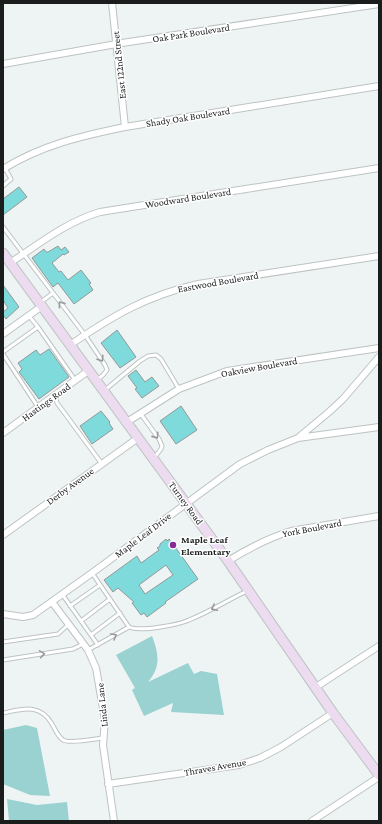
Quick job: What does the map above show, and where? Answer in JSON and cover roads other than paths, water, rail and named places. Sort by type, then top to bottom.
[{"type":"main road","name":"Turney Road","points":[[3,253],[249,590],[333,712],[376,764],[379,776]]},
{"type":"street","name":"East 122nd Street","points":[[112,3],[125,127]]},
{"type":"street","name":"Oak Park Boulevard","points":[[3,64],[117,44],[379,4]]},
{"type":"street","name":"Shady Oak Boulevard","points":[[4,168],[35,152],[66,140],[125,127],[379,86]]},
{"type":"street","name":"Woodward Boulevard","points":[[10,263],[64,227],[100,212],[379,168]]},
{"type":"street","name":"Eastwood Boulevard","points":[[70,345],[123,311],[176,289],[198,284],[379,256]]},
{"type":"street","points":[[3,334],[29,316],[41,305]]},
{"type":"street","name":"Oakview Boulevard","points":[[127,422],[179,389],[227,372],[379,348]]},
{"type":"street","points":[[298,438],[343,399],[379,357]]},
{"type":"street","name":"Hastings Road","points":[[3,433],[88,371]]},
{"type":"street","name":"Maple Leaf Drive","points":[[3,614],[23,618],[33,615],[240,464],[268,450],[298,438],[379,427]]},
{"type":"street","name":"Derby Avenue","points":[[3,535],[138,438]]},
{"type":"street","name":"York Boulevard","points":[[228,561],[253,546],[291,531],[379,516]]},
{"type":"street","name":"Linda Lane","points":[[52,602],[88,650],[96,668],[105,720],[105,732],[103,738],[114,821]]},
{"type":"street","points":[[316,687],[379,646]]},
{"type":"street","name":"Thraves Avenue","points":[[108,784],[240,765],[260,758],[281,747],[333,712]]},
{"type":"street","points":[[312,821],[379,776]]},
{"type":"lane","points":[[3,186],[11,179],[4,168]]},
{"type":"lane","points":[[3,227],[85,335],[106,367],[106,373],[96,381]]},
{"type":"lane","points":[[41,305],[53,293]]},
{"type":"lane","points":[[29,316],[75,380]]},
{"type":"lane","points":[[38,327],[3,353],[38,407]]},
{"type":"lane","points":[[104,392],[140,361],[148,356],[156,355],[161,359],[179,389]]},
{"type":"lane","points":[[55,395],[60,407],[102,464]]},
{"type":"lane","points":[[140,413],[159,439],[162,446],[160,452],[153,458]]},
{"type":"lane","points":[[92,573],[129,627],[134,629],[147,629],[188,621],[249,590]]},
{"type":"lane","points":[[70,606],[100,585]]},
{"type":"lane","points":[[62,594],[98,645]]},
{"type":"lane","points":[[81,621],[110,599]]},
{"type":"lane","points":[[91,635],[120,613]]},
{"type":"lane","points":[[3,642],[58,634],[69,624]]},
{"type":"lane","points":[[88,650],[129,627]]},
{"type":"lane","points":[[3,660],[73,650],[83,643]]},
{"type":"lane","points":[[3,713],[30,708],[37,710],[50,719],[60,737],[66,741],[103,738]]},
{"type":"place","name":"Maple Leaf Elementary","points":[[173,545]]}]
